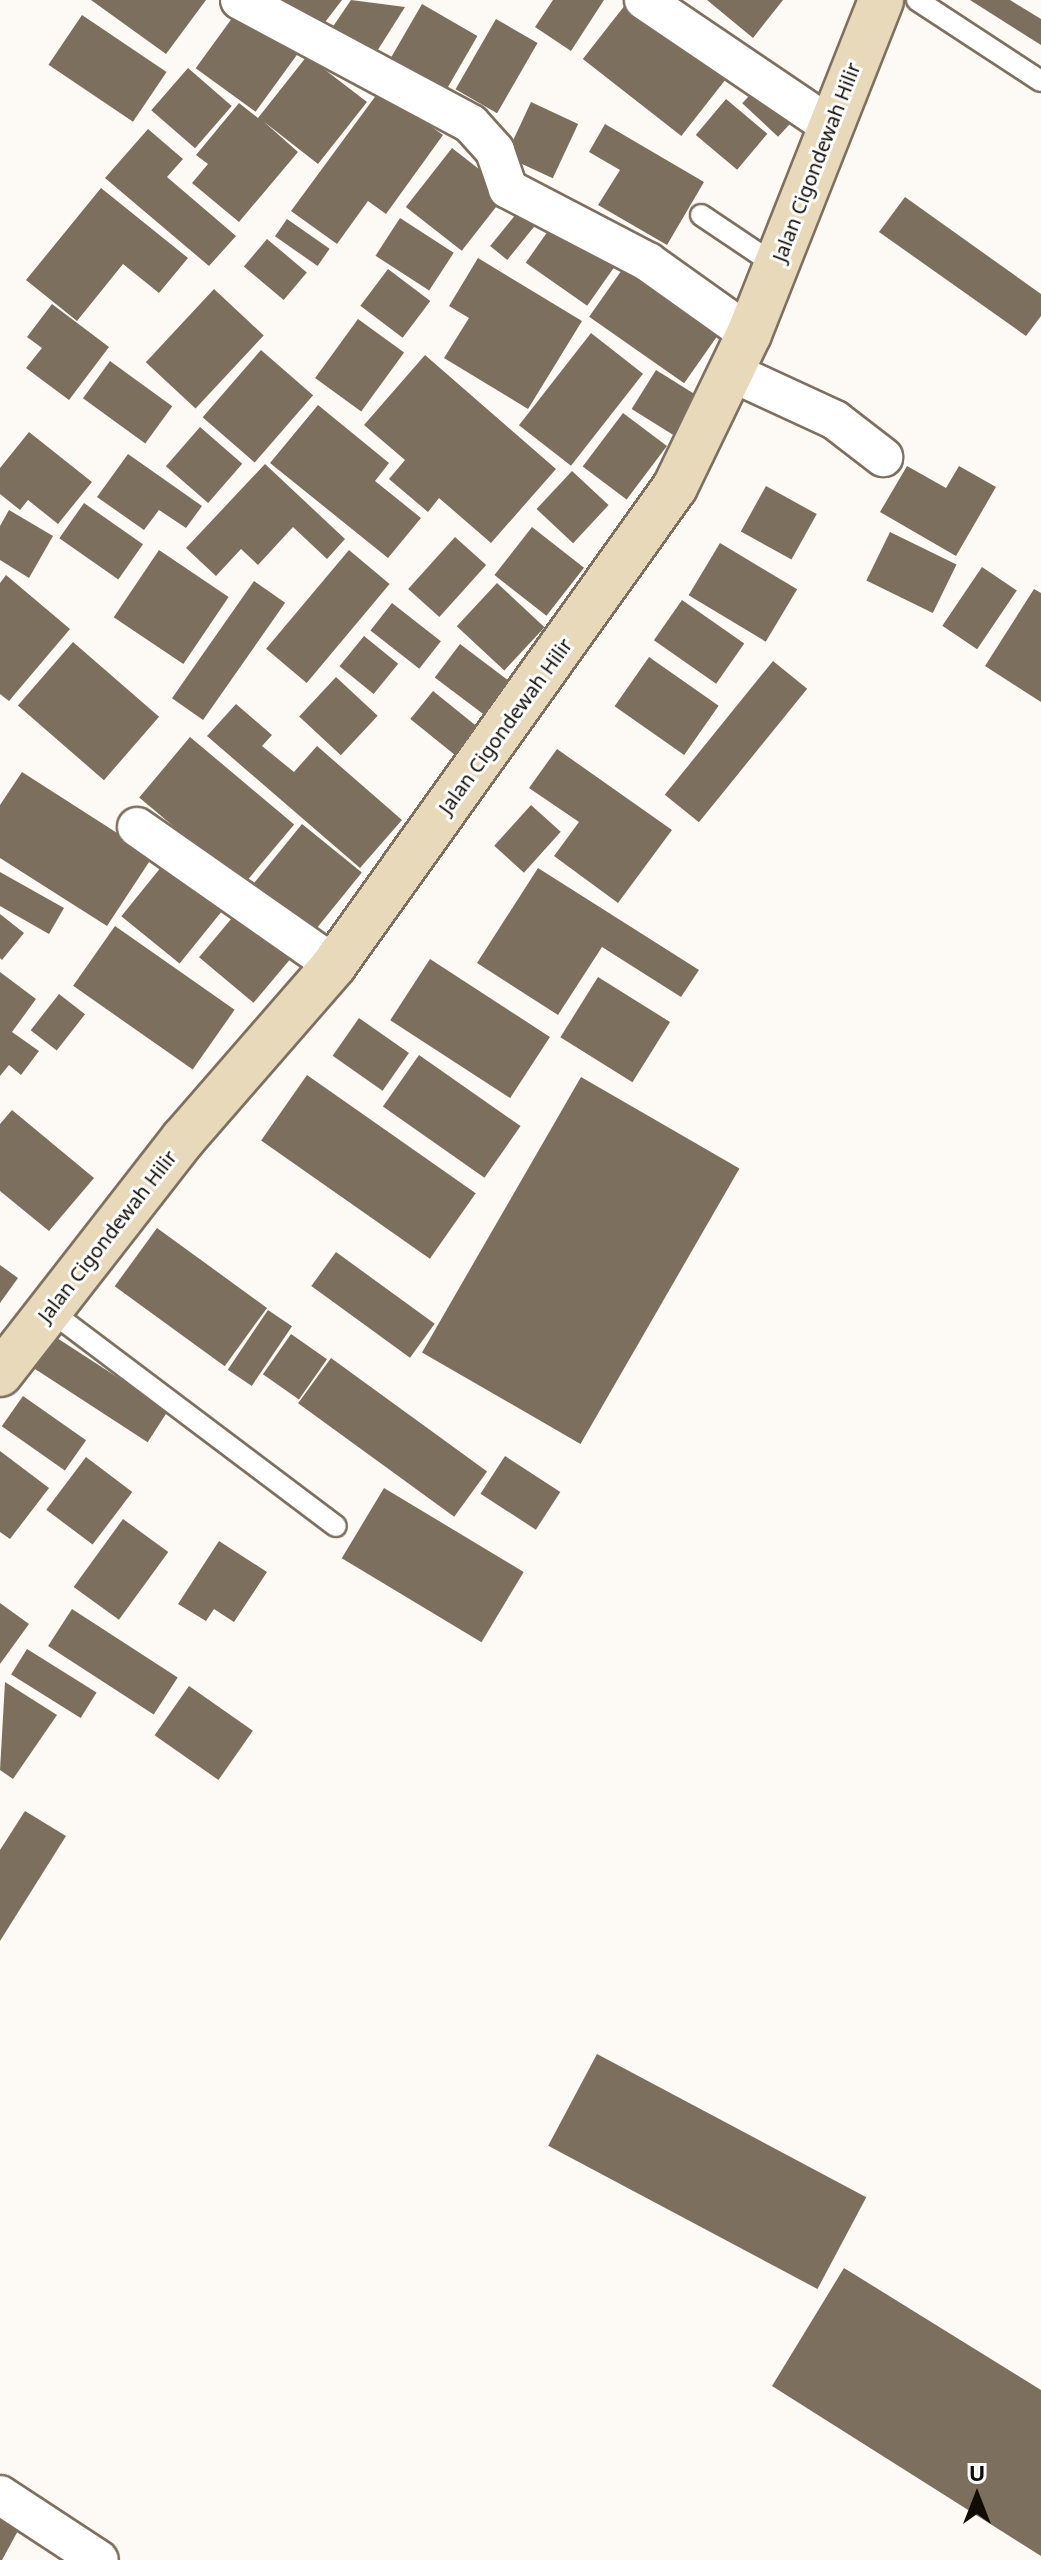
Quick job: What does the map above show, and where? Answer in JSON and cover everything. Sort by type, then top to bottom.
[{"type":"street","points":[[240,0],[471,124],[495,151],[508,189],[648,262],[739,352],[883,457]]},
{"type":"street","points":[[644,0],[827,124]]},
{"type":"street","name":"Jalan Cigondewah Hilir","points":[[0,1374],[183,1139],[334,965],[675,487],[777,266],[827,124],[881,0]]},
{"type":"street","points":[[137,827],[334,965]]},
{"type":"street","points":[[0,2495],[99,2560]]},
{"type":"lane","points":[[917,0],[1041,81]]},
{"type":"lane","points":[[701,215],[777,266]]},
{"type":"lane","points":[[49,1310],[336,1526]]},
{"type":"building","points":[[91,0],[206,0],[166,54]]},
{"type":"building","points":[[280,0],[342,0],[319,30]]},
{"type":"building","points":[[351,0],[405,7],[374,56],[332,28]]},
{"type":"building","points":[[553,0],[604,0],[571,51],[535,27]]},
{"type":"building","points":[[629,0],[728,77],[681,136],[583,59]]},
{"type":"building","points":[[707,0],[783,0],[753,38]]},
{"type":"building","points":[[970,0],[1010,0],[1041,19],[1041,45]]},
{"type":"building","points":[[422,4],[477,36],[445,92],[390,60]]},
{"type":"building","points":[[238,10],[298,53],[256,112],[196,68]]},
{"type":"building","points":[[82,15],[167,72],[133,122],[48,65]]},
{"type":"building","points":[[496,19],[538,43],[497,113],[456,89]]},
{"type":"building","points":[[307,56],[367,102],[318,164],[263,121],[298,152],[239,222],[192,183],[208,164],[196,155],[239,103],[258,118]]},
{"type":"building","points":[[188,68],[232,106],[195,148],[151,110]]},
{"type":"building","points":[[762,82],[798,115],[778,137],[742,103]]},
{"type":"building","points":[[380,90],[443,135],[386,214],[368,201],[337,244],[291,211]]},
{"type":"building","points":[[726,99],[767,134],[737,170],[696,135]]},
{"type":"building","points":[[531,102],[578,124],[553,178],[506,156]]},
{"type":"building","points":[[605,124],[704,182],[667,245],[598,205],[620,170],[589,152]]},
{"type":"building","points":[[148,129],[183,159],[167,177],[236,236],[209,266],[105,178]]},
{"type":"building","points":[[452,148],[508,192],[462,251],[406,207]]},
{"type":"building","points":[[101,188],[188,258],[159,293],[123,264],[77,321],[26,280]]},
{"type":"building","points":[[905,197],[1041,294],[1041,316],[1026,336],[879,232]]},
{"type":"building","points":[[521,208],[538,222],[507,260],[490,246]]},
{"type":"building","points":[[400,218],[454,253],[429,291],[375,256]]},
{"type":"building","points":[[287,219],[330,249],[318,266],[275,236]]},
{"type":"building","points":[[555,221],[616,264],[587,306],[526,263]]},
{"type":"building","points":[[267,239],[307,272],[284,300],[244,267]]},
{"type":"building","points":[[631,257],[726,324],[684,383],[589,317]]},
{"type":"building","points":[[478,258],[582,321],[528,409],[444,358],[469,318],[449,306]]},
{"type":"building","points":[[388,269],[430,301],[403,338],[360,306]]},
{"type":"building","points":[[214,289],[264,335],[196,409],[146,362]]},
{"type":"building","points":[[52,304],[109,347],[69,400],[26,368],[42,348],[27,337]]},
{"type":"building","points":[[358,319],[404,353],[361,412],[315,378]]},
{"type":"building","points":[[591,333],[643,374],[571,466],[519,425]]},
{"type":"building","points":[[261,350],[313,395],[255,462],[203,417]]},
{"type":"building","points":[[425,355],[556,469],[491,543],[439,498],[428,512],[389,479],[405,460],[364,425]]},
{"type":"building","points":[[110,361],[172,406],[145,443],[83,398]]},
{"type":"building","points":[[656,370],[700,398],[676,437],[632,409]]},
{"type":"building","points":[[318,405],[389,463],[375,481],[421,518],[388,558],[270,463]]},
{"type":"building","points":[[623,413],[667,446],[627,500],[583,467]]},
{"type":"building","points":[[200,427],[242,464],[208,503],[166,466]]},
{"type":"building","points":[[29,432],[92,482],[58,524],[28,500],[20,510],[0,494],[0,468]]},
{"type":"building","points":[[128,454],[202,506],[186,528],[159,510],[144,530],[97,497]]},
{"type":"building","points":[[265,464],[345,539],[327,559],[293,527],[258,565],[241,549],[216,576],[186,548]]},
{"type":"building","points":[[907,466],[946,488],[959,466],[996,487],[956,556],[880,512]]},
{"type":"building","points":[[572,471],[609,505],[573,543],[537,509]]},
{"type":"building","points":[[766,486],[817,514],[792,560],[741,531]]},
{"type":"building","points":[[84,503],[143,544],[118,580],[59,538]]},
{"type":"building","points":[[9,510],[53,536],[29,578],[0,560],[0,526]]},
{"type":"building","points":[[532,527],[584,568],[546,616],[494,575]]},
{"type":"building","points":[[890,532],[957,564],[933,613],[866,581]]},
{"type":"building","points":[[455,537],[486,565],[439,617],[408,589]]},
{"type":"building","points":[[720,543],[797,589],[766,642],[689,595]]},
{"type":"building","points":[[159,550],[229,597],[183,664],[114,617]]},
{"type":"building","points":[[349,550],[390,584],[307,683],[266,649]]},
{"type":"building","points":[[982,567],[1017,590],[977,649],[942,626]]},
{"type":"building","points":[[6,575],[70,629],[9,701],[0,694],[0,583]]},
{"type":"building","points":[[254,581],[285,603],[203,720],[172,698]]},
{"type":"building","points":[[497,583],[545,627],[504,670],[457,626]]},
{"type":"building","points":[[1034,589],[1041,593],[1041,702],[985,666]]},
{"type":"building","points":[[682,600],[744,644],[716,684],[654,640]]},
{"type":"building","points":[[392,603],[441,641],[419,669],[370,631]]},
{"type":"building","points":[[364,636],[398,664],[374,694],[339,666]]},
{"type":"building","points":[[73,642],[159,717],[104,780],[18,705]]},
{"type":"building","points":[[460,644],[511,683],[486,716],[435,678]]},
{"type":"building","points":[[649,657],[719,706],[684,755],[615,706]]},
{"type":"building","points":[[773,661],[807,689],[699,822],[665,795]]},
{"type":"building","points":[[336,677],[378,716],[341,755],[299,716]]},
{"type":"building","points":[[433,691],[477,727],[455,755],[410,719]]},
{"type":"building","points":[[236,704],[272,735],[262,746],[294,772],[317,746],[402,820],[360,868],[207,736]]},
{"type":"building","points":[[190,737],[294,824],[243,885],[139,798]]},
{"type":"building","points":[[557,749],[672,830],[618,903],[554,856],[579,822],[529,788]]},
{"type":"building","points":[[22,772],[153,856],[107,926],[0,858],[0,805]]},
{"type":"building","points":[[531,805],[561,832],[524,873],[494,846]]},
{"type":"building","points":[[302,824],[362,872],[314,932],[254,883]]},
{"type":"building","points":[[166,861],[224,908],[180,963],[121,916]]},
{"type":"building","points":[[538,868],[699,970],[681,997],[602,947],[558,1015],[477,963]]},
{"type":"building","points":[[0,872],[64,908],[49,934],[0,906]]},
{"type":"building","points":[[237,912],[291,958],[253,1003],[199,957]]},
{"type":"building","points":[[0,914],[24,933],[2,960],[0,958]]},
{"type":"building","points":[[115,926],[235,1010],[193,1070],[73,986]]},
{"type":"building","points":[[430,959],[550,1037],[510,1098],[390,1020]]},
{"type":"building","points":[[0,972],[36,999],[12,1032],[39,1051],[21,1075],[9,1065],[0,1076]]},
{"type":"building","points":[[598,977],[670,1022],[632,1082],[560,1037]]},
{"type":"building","points":[[59,994],[85,1014],[57,1051],[31,1030]]},
{"type":"building","points":[[359,1018],[409,1053],[383,1091],[333,1056]]},
{"type":"building","points":[[419,1055],[521,1126],[484,1178],[383,1107]]},
{"type":"building","points":[[307,1075],[476,1193],[430,1259],[261,1141]]},
{"type":"building","points":[[581,1077],[739,1168],[580,1444],[422,1352]]},
{"type":"building","points":[[12,1110],[94,1178],[49,1231],[0,1191],[0,1124]]},
{"type":"building","points":[[157,1228],[267,1308],[225,1366],[115,1286]]},
{"type":"building","points":[[336,1252],[435,1324],[410,1358],[311,1286]]},
{"type":"building","points":[[0,1265],[18,1278],[0,1303]]},
{"type":"building","points":[[268,1310],[292,1326],[252,1386],[228,1370]]},
{"type":"building","points":[[40,1327],[168,1410],[148,1442],[19,1359]]},
{"type":"building","points":[[291,1334],[327,1359],[299,1399],[263,1374]]},
{"type":"building","points":[[331,1358],[487,1471],[454,1517],[298,1403]]},
{"type":"building","points":[[23,1396],[86,1440],[65,1470],[2,1426]]},
{"type":"building","points":[[0,1451],[49,1488],[10,1539],[0,1532]]},
{"type":"building","points":[[505,1456],[560,1492],[536,1530],[480,1494]]},
{"type":"building","points":[[86,1457],[132,1492],[93,1545],[46,1510]]},
{"type":"building","points":[[384,1488],[524,1572],[481,1642],[342,1558]]},
{"type":"building","points":[[123,1519],[168,1552],[119,1620],[74,1587]]},
{"type":"building","points":[[219,1541],[267,1572],[234,1622],[214,1609],[206,1621],[178,1604]]},
{"type":"building","points":[[0,1603],[29,1624],[0,1664]]},
{"type":"building","points":[[72,1609],[178,1678],[154,1715],[48,1646]]},
{"type":"building","points":[[27,1649],[97,1692],[81,1718],[11,1674]]},
{"type":"building","points":[[5,1682],[57,1715],[13,1779],[0,1770]]},
{"type":"building","points":[[189,1686],[253,1731],[218,1780],[155,1735]]},
{"type":"building","points":[[25,1811],[66,1836],[0,1941],[0,1850]]},
{"type":"building","points":[[597,2054],[866,2197],[817,2289],[548,2146]]},
{"type":"building","points":[[844,2268],[1041,2390],[1041,2556],[772,2386]]},
{"type":"building","points":[[0,2504],[25,2518],[2,2560],[0,2560]]}]
